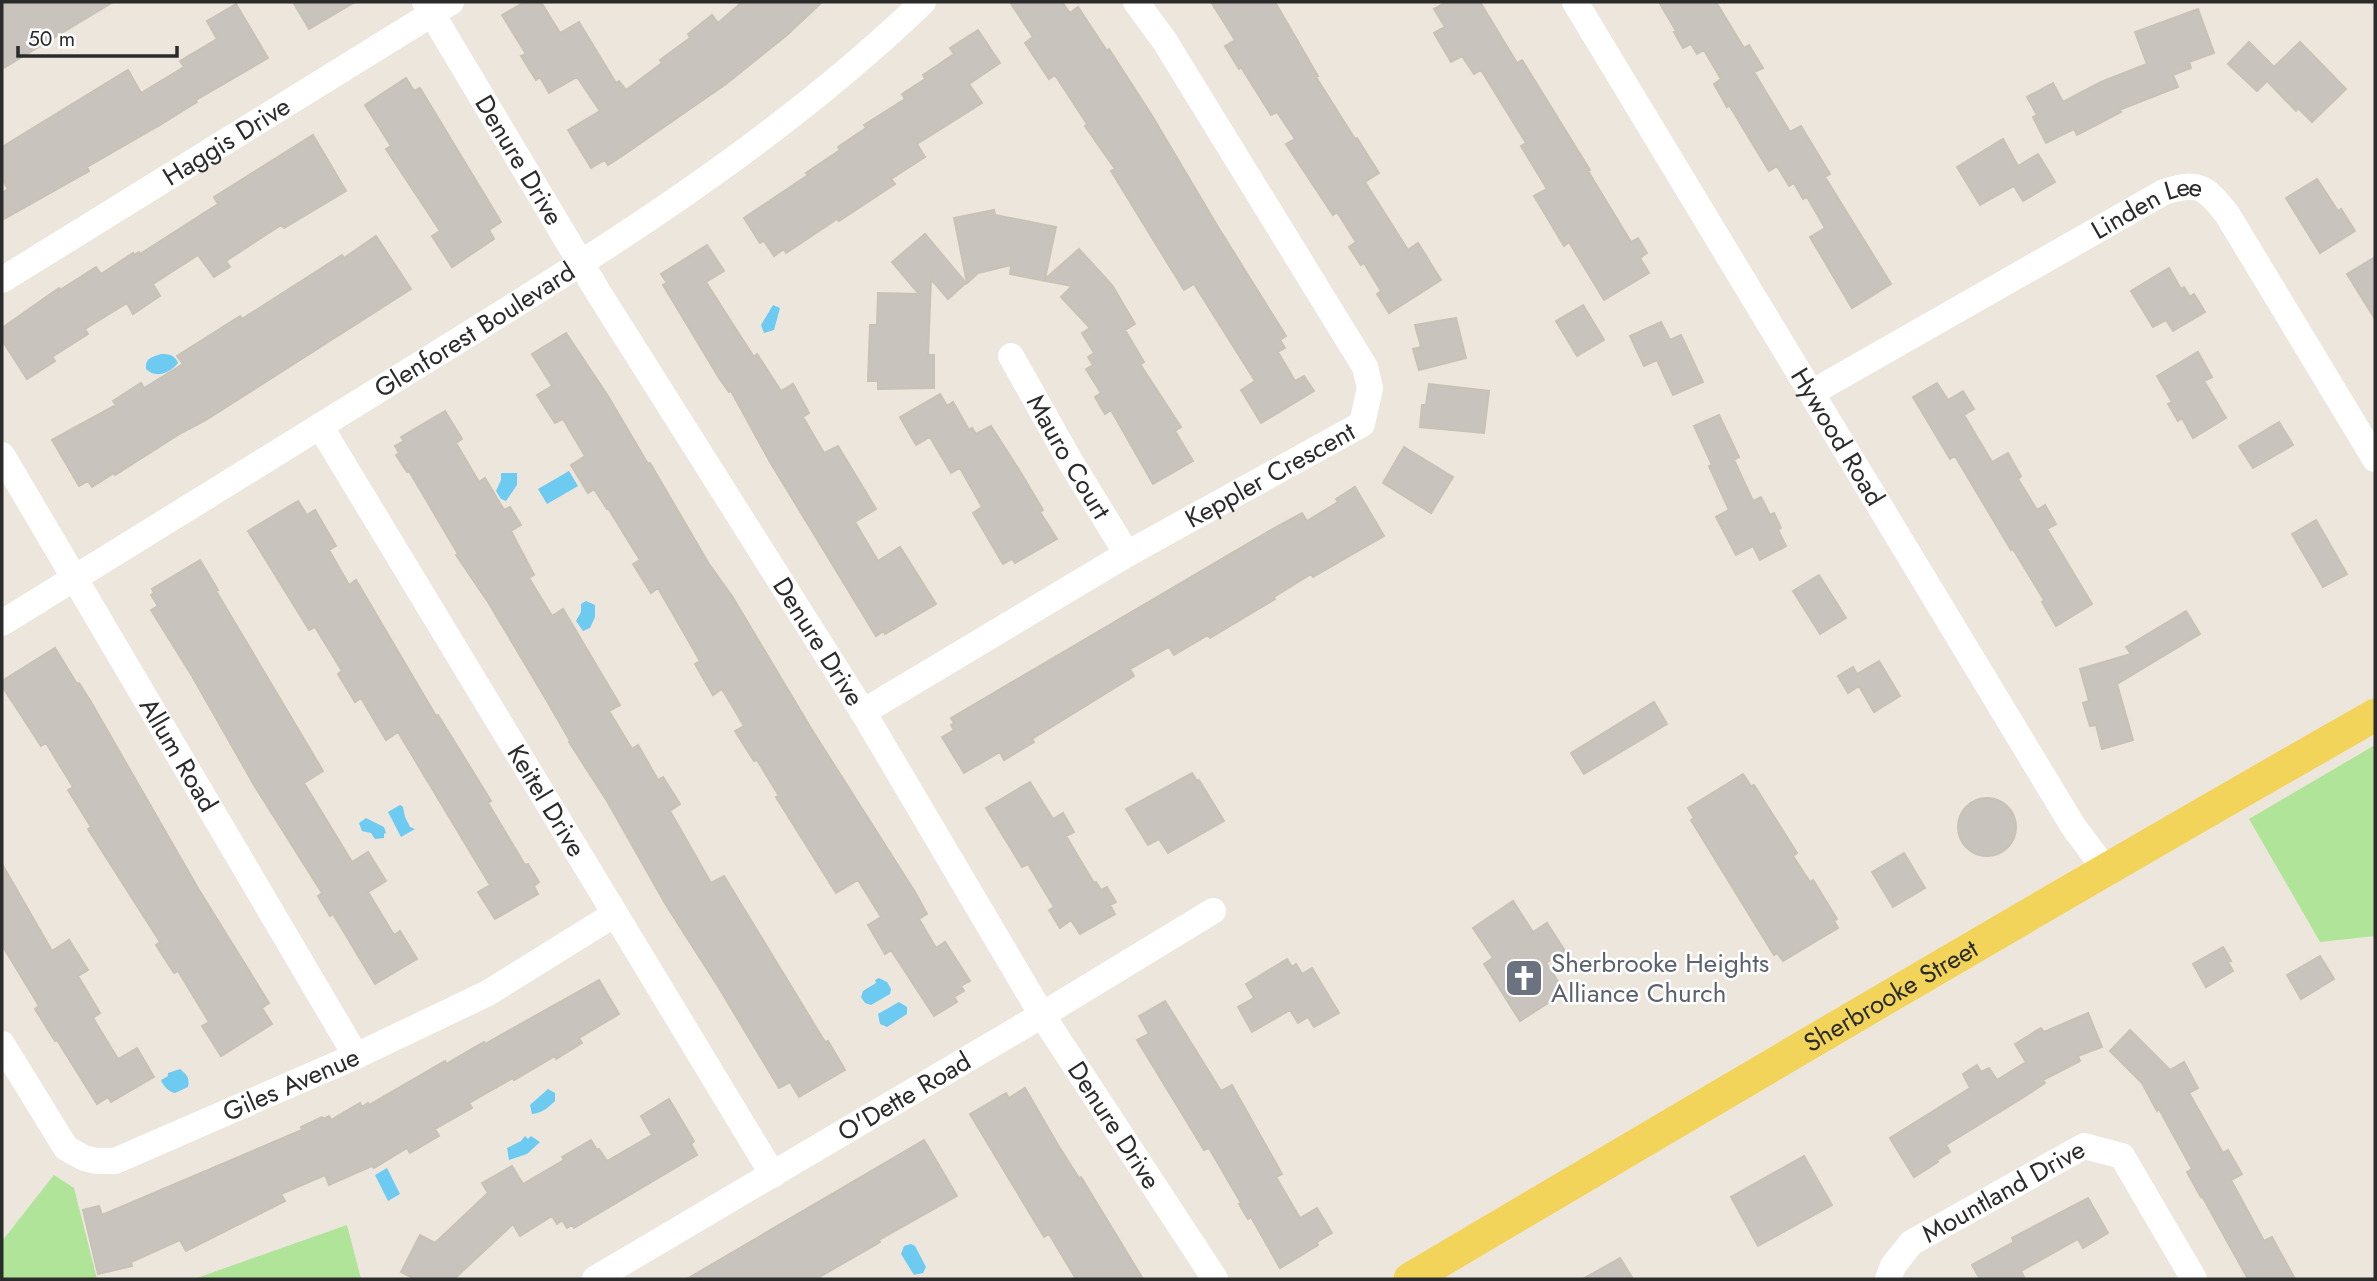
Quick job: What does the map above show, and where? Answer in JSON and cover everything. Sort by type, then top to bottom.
[{"type":"main road","name":"Sherbrooke Street","points":[[1410,1279],[2105,869],[2375,715]]},
{"type":"street","name":"Glenforest Boulevard","points":[[2,623],[581,264],[764,139],[859,60],[923,2]]},
{"type":"street","name":"Keppler Crescent","points":[[863,712],[1127,555],[1363,424],[1370,387],[1366,367],[1164,40],[1136,2]]},
{"type":"street","name":"Hywood Road","points":[[1575,2],[2073,825],[2105,869]]},
{"type":"street","name":"Denure Drive","points":[[436,6],[581,264],[863,712],[1042,1015],[1215,1279]]},
{"type":"street","name":"Haggis Drive","points":[[2,280],[436,6]]},
{"type":"street","name":"Linden Lee","points":[[1813,392],[2164,192],[2185,185],[2197,186],[2214,197],[2227,214],[2375,459]]},
{"type":"street","name":"Mauro Court","points":[[1011,356],[1127,555]]},
{"type":"street","name":"Keitel Drive","points":[[320,426],[773,1175]]},
{"type":"street","name":"Allum Road","points":[[2,455],[356,1056]]},
{"type":"street","name":"O'Dette Road","points":[[595,1279],[1213,911]]},
{"type":"street","name":"Giles Avenue","points":[[2,1044],[66,1148],[84,1158],[106,1162],[127,1157],[356,1056],[488,993],[615,914]]},
{"type":"street","name":"Mountland Drive","points":[[1888,1279],[1911,1243],[2084,1146],[2122,1156],[2194,1279]]},
{"type":"green space","points":[[2375,745],[2375,936],[2320,942],[2249,819]]},
{"type":"green space","points":[[54,1175],[74,1188],[97,1279],[2,1279],[2,1241]]},
{"type":"green space","points":[[347,1225],[361,1279],[194,1279]]},
{"type":"water","points":[[773,305],[780,308],[774,330],[764,333],[761,325]]},
{"type":"water","points":[[161,354],[175,358],[178,363],[163,374],[154,374],[146,369],[148,360]]},
{"type":"water","points":[[569,471],[578,486],[547,504],[538,489]]},
{"type":"water","points":[[501,473],[517,473],[517,485],[506,501],[501,499],[496,491]]},
{"type":"water","points":[[586,601],[595,605],[595,617],[590,628],[583,631],[576,621],[581,612],[581,604]]},
{"type":"water","points":[[400,805],[410,827],[415,829],[401,837],[388,812]]},
{"type":"water","points":[[366,818],[384,827],[384,838],[375,839],[371,833],[362,831],[359,823]]},
{"type":"water","points":[[879,978],[887,982],[891,989],[890,994],[871,1005],[865,1003],[861,997],[863,991]]},
{"type":"water","points":[[899,1002],[907,1007],[907,1014],[887,1027],[880,1024],[878,1014]]},
{"type":"water","points":[[180,1069],[189,1081],[188,1087],[175,1093],[166,1088],[161,1080],[168,1076],[168,1073]]},
{"type":"water","points":[[548,1089],[555,1093],[555,1101],[545,1110],[532,1114],[530,1105]]},
{"type":"water","points":[[525,1136],[528,1139],[531,1136],[540,1142],[527,1154],[509,1160],[507,1148]]},
{"type":"water","points":[[387,1168],[400,1194],[388,1201],[375,1175]]},
{"type":"water","points":[[904,1246],[915,1246],[926,1267],[923,1273],[914,1275],[901,1254]]},
{"type":"building","points":[[2,2],[113,2],[2,69]]},
{"type":"building","points":[[293,2],[355,2],[309,29]]},
{"type":"building","points":[[525,2],[541,2],[560,33],[579,22],[616,83],[619,81],[626,90],[662,63],[660,60],[690,38],[688,34],[712,15],[718,23],[742,2],[822,2],[787,35],[726,84],[608,165],[605,160],[591,168],[568,130],[600,111],[577,77],[549,93],[540,77],[536,80],[521,56],[526,54],[502,15]]},
{"type":"building","points":[[1010,2],[1062,2],[1070,13],[1078,7],[1151,114],[1286,336],[1280,340],[1285,348],[1278,352],[1295,381],[1304,376],[1314,391],[1261,423],[1241,390],[1255,381],[1194,284],[1184,290],[1111,171],[1115,169],[1085,126],[1087,124],[1055,75],[1049,79],[1025,43],[1033,37]]},
{"type":"building","points":[[1211,2],[1275,2],[1318,76],[1316,77],[1379,173],[1365,182],[1408,250],[1418,243],[1441,280],[1389,313],[1377,294],[1381,291],[1364,263],[1361,265],[1349,247],[1356,242],[1337,212],[1333,215],[1286,144],[1295,139],[1277,112],[1271,115],[1225,46],[1235,40]]},
{"type":"building","points":[[1447,2],[1480,2],[1517,63],[1522,60],[1631,242],[1638,238],[1647,253],[1640,258],[1649,273],[1604,300],[1569,242],[1564,246],[1534,196],[1547,189],[1521,146],[1526,143],[1481,70],[1474,74],[1462,56],[1451,62],[1434,33],[1445,27],[1434,9]]},
{"type":"building","points":[[1659,2],[1716,2],[1744,48],[1749,45],[1763,68],[1754,72],[1790,132],[1801,126],[1830,174],[1825,177],[1891,284],[1852,308],[1810,237],[1825,228],[1807,197],[1803,199],[1794,183],[1789,186],[1777,166],[1769,171],[1714,84],[1721,79],[1704,50],[1697,54],[1691,44],[1683,48]]},
{"type":"building","points":[[236,4],[268,58],[87,167],[89,171],[2,220],[2,193],[8,189],[2,179],[2,147],[128,70],[141,93],[184,67],[180,61],[217,39],[207,21]]},
{"type":"building","points":[[2198,9],[2214,53],[2189,62],[2191,68],[2173,75],[2178,87],[2119,110],[2121,112],[2077,135],[2074,129],[2046,143],[2033,117],[2037,115],[2027,97],[2053,83],[2063,102],[2101,82],[2147,64],[2135,32]]},
{"type":"building","points":[[978,30],[1000,63],[969,84],[982,103],[917,144],[925,157],[891,179],[895,184],[839,221],[837,219],[786,253],[784,249],[774,256],[764,241],[760,243],[744,218],[808,175],[806,173],[840,150],[838,147],[866,128],[864,125],[905,99],[902,94],[925,79],[923,75],[954,54],[950,48]]},
{"type":"building","points":[[2249,42],[2274,67],[2300,42],[2346,89],[2312,122],[2298,108],[2296,111],[2267,81],[2257,91],[2228,64]]},
{"type":"building","points":[[406,78],[414,91],[420,88],[501,222],[489,230],[494,239],[452,267],[432,236],[440,231],[386,149],[391,146],[365,105]]},
{"type":"building","points":[[313,135],[346,191],[284,228],[281,225],[226,261],[230,267],[214,277],[198,255],[153,284],[160,296],[133,314],[127,303],[85,329],[88,334],[52,357],[55,361],[27,379],[2,340],[2,328],[59,288],[60,290],[96,267],[101,274],[133,253],[140,254],[218,204],[214,197]]},
{"type":"building","points":[[2003,139],[2018,166],[2038,154],[2055,182],[2023,201],[2014,186],[1980,205],[1957,167]]},
{"type":"building","points":[[2317,179],[2355,231],[2320,253],[2286,198]]},
{"type":"building","points":[[994,210],[995,215],[1056,227],[1045,279],[1079,249],[1112,285],[1135,324],[1125,330],[1144,362],[1140,364],[1181,427],[1175,431],[1193,461],[1153,484],[1111,410],[1105,414],[1095,397],[1101,393],[1086,369],[1093,365],[1088,357],[1094,353],[1082,333],[1090,328],[1061,297],[1072,286],[1010,274],[1011,265],[978,273],[967,283],[954,218]]},
{"type":"building","points":[[925,234],[966,283],[948,299],[931,279],[928,355],[934,355],[934,388],[878,389],[878,381],[868,381],[870,325],[877,325],[878,293],[919,294],[892,262]]},
{"type":"building","points":[[376,236],[411,289],[115,475],[114,473],[92,487],[88,481],[79,486],[52,440],[116,405],[113,401],[141,383],[144,388],[183,364],[177,356],[240,316],[242,319],[342,255],[344,258]]},
{"type":"building","points":[[707,245],[724,271],[706,282],[732,323],[754,357],[757,354],[781,391],[793,384],[809,413],[803,417],[824,453],[838,446],[876,509],[855,522],[878,561],[900,547],[936,604],[885,634],[884,631],[876,636],[770,462],[731,391],[729,392],[719,378],[663,285],[667,283],[661,274]]},
{"type":"building","points":[[2375,257],[2375,319],[2347,274]]},
{"type":"building","points":[[2169,268],[2181,289],[2184,287],[2190,297],[2194,294],[2205,312],[2173,331],[2166,320],[2153,327],[2131,291]]},
{"type":"building","points":[[1583,305],[1604,340],[1577,356],[1556,321]]},
{"type":"building","points":[[1456,318],[1466,358],[1419,370],[1413,349],[1421,347],[1415,325]]},
{"type":"building","points":[[1661,322],[1670,340],[1681,335],[1703,382],[1673,395],[1657,360],[1644,366],[1630,336]]},
{"type":"building","points":[[566,333],[608,396],[648,464],[650,463],[709,564],[732,596],[812,730],[915,892],[927,914],[919,919],[936,948],[945,942],[970,981],[961,986],[964,991],[954,997],[957,1002],[934,1016],[891,950],[885,954],[868,925],[881,917],[858,880],[836,893],[776,797],[779,796],[757,760],[754,761],[735,731],[744,726],[722,689],[713,695],[695,664],[700,661],[658,588],[651,593],[633,564],[640,560],[608,508],[594,489],[588,493],[571,465],[585,456],[563,419],[555,423],[537,395],[552,386],[532,354]]},
{"type":"building","points":[[2198,352],[2212,377],[2204,381],[2226,418],[2193,438],[2182,418],[2178,421],[2168,404],[2172,402],[2157,376]]},
{"type":"building","points":[[1937,383],[1948,400],[1963,391],[1974,409],[1964,415],[1992,462],[2008,453],[2021,476],[2018,479],[2037,510],[2045,505],[2056,524],[2047,529],[2092,604],[2056,626],[2042,602],[2044,600],[1955,456],[1950,459],[1913,397]]},
{"type":"building","points":[[1429,384],[1489,391],[1484,433],[1420,427],[1422,405],[1426,405]]},
{"type":"building","points":[[940,394],[947,406],[953,402],[969,430],[972,428],[976,434],[991,426],[1043,510],[1040,512],[1057,539],[1015,563],[1012,559],[1003,564],[973,513],[982,507],[960,468],[951,473],[930,437],[916,445],[900,417]]},
{"type":"building","points":[[445,411],[462,439],[456,443],[479,482],[485,478],[504,510],[510,507],[521,525],[511,531],[534,575],[529,578],[552,616],[563,609],[620,705],[609,711],[632,749],[638,745],[658,780],[663,777],[680,804],[670,811],[711,883],[724,876],[825,1042],[828,1041],[845,1070],[799,1097],[790,1082],[779,1088],[666,905],[488,602],[456,555],[458,554],[409,471],[407,472],[396,455],[399,453],[395,446],[404,441],[401,437]]},
{"type":"building","points":[[1719,415],[1739,457],[1734,460],[1753,501],[1761,497],[1770,515],[1774,513],[1781,528],[1778,530],[1786,546],[1760,560],[1753,546],[1736,555],[1716,517],[1729,510],[1694,426]]},
{"type":"building","points":[[2279,422],[2293,445],[2253,468],[2239,446]]},
{"type":"building","points":[[1404,447],[1453,477],[1431,513],[1383,483]]},
{"type":"building","points":[[1355,487],[1384,536],[1313,577],[1311,574],[1210,638],[1208,635],[1174,655],[1169,647],[1130,669],[1134,676],[1032,739],[1034,742],[1004,760],[1000,752],[964,773],[942,737],[954,730],[951,718],[1278,526],[1302,513],[1307,521],[1338,502],[1336,499]]},
{"type":"building","points":[[298,501],[307,515],[315,510],[336,546],[329,550],[349,585],[356,580],[436,716],[438,715],[491,801],[488,803],[525,865],[528,864],[539,882],[534,886],[538,894],[495,919],[478,892],[490,885],[398,732],[386,740],[361,698],[355,702],[338,674],[342,671],[315,627],[309,630],[248,531]]},
{"type":"building","points":[[2316,520],[2347,574],[2323,587],[2292,534]]},
{"type":"building","points":[[200,560],[323,771],[304,783],[352,862],[368,852],[386,881],[368,892],[394,935],[400,931],[417,959],[375,984],[333,914],[330,916],[318,896],[322,893],[254,785],[151,610],[158,606],[151,595],[154,593],[152,589]]},
{"type":"building","points":[[1819,575],[1846,618],[1820,634],[1793,591]]},
{"type":"building","points":[[2186,611],[2200,634],[2117,684],[2133,740],[2102,749],[2096,725],[2090,726],[2083,703],[2089,701],[2080,669],[2131,654],[2126,647]]},
{"type":"building","points":[[55,648],[91,702],[199,890],[269,1003],[262,1008],[272,1024],[221,1056],[202,1026],[209,1022],[178,971],[174,973],[156,945],[160,942],[88,829],[91,827],[68,790],[73,787],[46,743],[41,746],[2,686],[2,681]]},
{"type":"building","points":[[1879,661],[1900,696],[1874,712],[1859,686],[1848,693],[1838,676],[1853,667],[1857,674]]},
{"type":"building","points":[[1654,702],[1667,724],[1584,774],[1571,753]]},
{"type":"building","points":[[1192,773],[1224,821],[1168,853],[1159,839],[1148,845],[1126,809]]},
{"type":"building","points":[[1743,774],[1751,786],[1754,785],[1797,853],[1793,856],[1810,882],[1813,880],[1837,919],[1834,921],[1838,928],[1783,961],[1777,953],[1774,955],[1691,820],[1694,818],[1688,808]]},
{"type":"building","points":[[1030,782],[1053,819],[1063,813],[1074,832],[1066,836],[1094,883],[1096,882],[1101,890],[1107,887],[1116,902],[1110,905],[1115,914],[1080,934],[1071,920],[1060,928],[1049,910],[1054,907],[1028,864],[1022,867],[986,808]]},
{"type":"building","points":[[1981,798],[1993,798],[2008,806],[2016,821],[2016,833],[2008,848],[1993,856],[1981,856],[1966,848],[1958,833],[1958,821],[1966,806]]},
{"type":"building","points":[[1904,853],[1925,888],[1893,907],[1872,872]]},
{"type":"building","points":[[2,864],[52,951],[69,940],[88,970],[78,976],[100,1013],[93,1018],[118,1059],[137,1048],[154,1077],[111,1102],[108,1097],[97,1104],[35,1009],[39,1006],[2,945]]},
{"type":"building","name":"Sherbrooke Heights Alliance Church","points":[[1513,901],[1533,932],[1547,923],[1565,951],[1546,963],[1565,992],[1520,1021],[1484,964],[1493,958],[1473,928]]},
{"type":"building","points":[[2223,947],[2233,971],[2206,987],[2193,964]]},
{"type":"building","points":[[2320,956],[2334,979],[2301,999],[2287,975]]},
{"type":"building","points":[[1287,959],[1292,967],[1296,964],[1302,974],[1312,968],[1339,1013],[1314,1027],[1308,1017],[1298,1023],[1290,1010],[1252,1032],[1238,1007],[1254,998],[1246,984]]},
{"type":"building","points":[[599,980],[619,1014],[579,1038],[582,1043],[556,1059],[555,1056],[469,1103],[472,1108],[435,1129],[439,1136],[410,1153],[407,1148],[374,1168],[372,1166],[329,1185],[325,1175],[281,1194],[285,1201],[186,1251],[180,1240],[131,1262],[132,1266],[98,1274],[83,1210],[99,1206],[102,1215],[302,1130],[301,1127],[322,1117],[323,1119],[329,1116],[331,1120],[360,1103],[362,1107],[368,1103],[369,1105],[445,1061],[446,1064],[484,1042],[485,1044]]},
{"type":"building","points":[[1165,1001],[1221,1091],[1232,1085],[1282,1174],[1276,1177],[1300,1218],[1317,1208],[1332,1233],[1317,1242],[1318,1245],[1280,1268],[1251,1217],[1248,1219],[1239,1204],[1241,1203],[1209,1148],[1204,1150],[1137,1040],[1149,1034],[1139,1016]]},
{"type":"building","points":[[2088,1013],[2102,1047],[2078,1056],[2080,1061],[2043,1080],[2045,1083],[1946,1145],[1950,1152],[1914,1177],[1890,1138],[1970,1088],[1963,1074],[1977,1065],[1981,1072],[1989,1068],[1997,1080],[2026,1062],[2015,1044],[2041,1028],[2044,1032]]},
{"type":"building","points":[[2130,1030],[2170,1070],[2184,1062],[2198,1088],[2189,1093],[2223,1153],[2228,1150],[2242,1174],[2231,1180],[2264,1241],[2272,1237],[2295,1279],[2248,1279],[2187,1172],[2192,1169],[2159,1109],[2157,1111],[2142,1083],[2110,1051]]},
{"type":"building","points":[[1025,1088],[1143,1279],[1076,1279],[1049,1234],[1044,1237],[970,1114],[1006,1093],[1009,1098]]},
{"type":"building","points":[[669,1099],[694,1141],[691,1144],[697,1155],[574,1228],[572,1225],[567,1228],[562,1220],[557,1224],[552,1216],[520,1236],[513,1224],[454,1279],[415,1279],[401,1272],[420,1235],[435,1243],[488,1193],[482,1183],[512,1166],[523,1184],[564,1160],[562,1157],[591,1140],[607,1161],[652,1135],[641,1116]]},
{"type":"building","points":[[924,1140],[957,1196],[879,1240],[880,1242],[816,1279],[687,1279]]},
{"type":"building","points":[[1804,1156],[1832,1205],[1758,1246],[1731,1197]]},
{"type":"building","points":[[2088,1198],[2108,1233],[2083,1248],[2078,1239],[2021,1271],[2025,1279],[1980,1279],[1972,1265],[2014,1242],[2012,1238]]},
{"type":"building","points":[[1620,1258],[1633,1279],[1583,1279]]},
{"type":"place","name":"Sherbrooke Heights Alliance Church","points":[[1524,978]]}]
